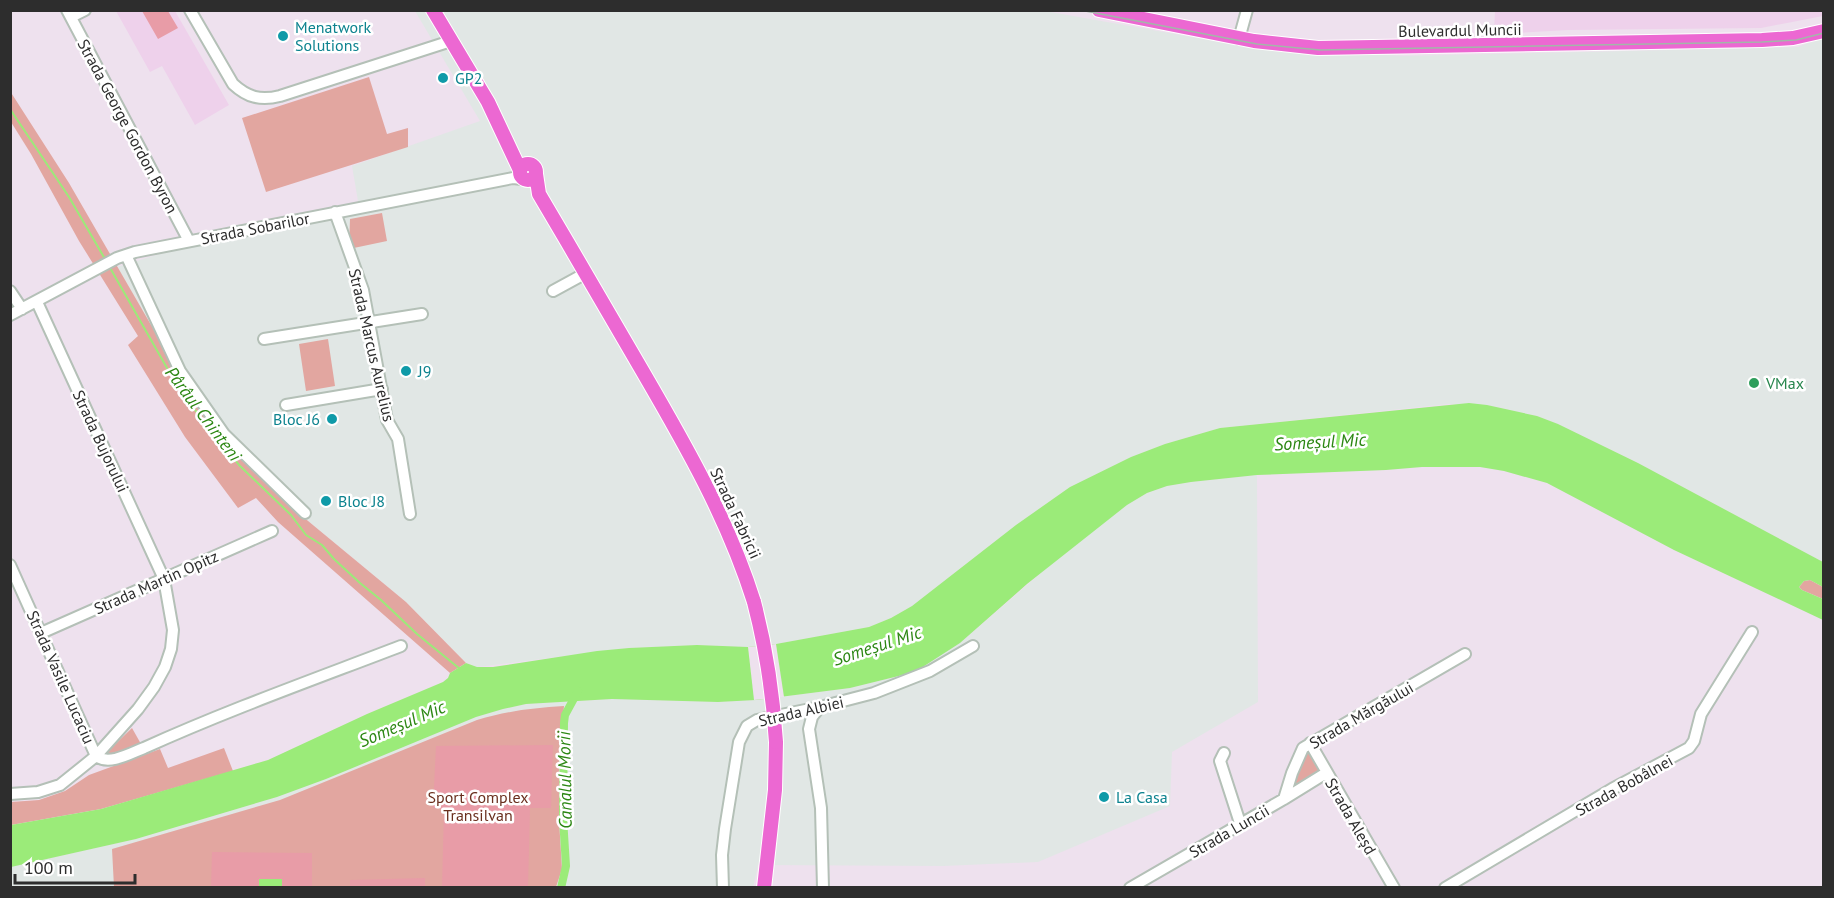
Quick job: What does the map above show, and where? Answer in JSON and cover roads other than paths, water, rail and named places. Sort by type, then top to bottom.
[{"type":"main road","name":"Strada Fabricii","points":[[433,10],[501,128],[524,174],[538,191],[672,423],[710,493],[741,562],[764,639],[770,674],[776,742],[775,790],[765,884]]},
{"type":"main road","name":"Bulevardul Muncii","points":[[1099,10],[1239,39],[1309,48],[1762,40],[1793,38],[1824,31]]},
{"type":"street","points":[[69,14],[85,10]]},
{"type":"street","points":[[190,10],[233,84],[241,92],[262,99],[280,96],[451,41]]},
{"type":"street","points":[[1239,39],[1247,10]]},
{"type":"street","name":"Strada George Gordon Byron","points":[[69,14],[189,241]]},
{"type":"street","name":"Strada Sobarilor","points":[[10,315],[121,257],[189,241],[524,174]]},
{"type":"street","name":"Strada Marcus Aurelius","points":[[335,212],[363,290],[387,420],[398,439],[410,514]]},
{"type":"street","points":[[121,257],[180,371],[224,434],[305,513]]},
{"type":"street","points":[[553,291],[585,273]]},
{"type":"street","points":[[10,291],[22,309]]},
{"type":"street","name":"Strada Bujorului","points":[[10,794],[38,792],[60,785],[96,756],[138,709],[165,667],[171,648],[172,630],[164,579],[37,302]]},
{"type":"street","points":[[264,339],[422,314]]},
{"type":"street","points":[[286,405],[382,389]]},
{"type":"street","name":"Strada Martin Opitz","points":[[41,633],[272,531]]},
{"type":"street","name":"Strada Vasile Lucaciu","points":[[10,565],[96,756]]},
{"type":"street","name":"Strada Bobâlnei","points":[[1445,888],[1612,789],[1689,748],[1694,741],[1701,714],[1752,632]]},
{"type":"street","points":[[96,756],[103,760],[118,758],[179,731],[401,646]]},
{"type":"street","name":"Strada Albiei","points":[[723,888],[722,855],[739,742],[742,732],[752,722],[860,697],[915,678],[973,646]]},
{"type":"street","name":"Strada Mărgăului","points":[[1284,799],[1300,754],[1310,743],[1403,692],[1465,654]]},
{"type":"street","points":[[820,707],[812,717],[809,729],[821,808],[823,888]]},
{"type":"street","points":[[788,713],[809,729]]},
{"type":"street","name":"Strada Aleșd","points":[[1310,743],[1394,888]]},
{"type":"street","points":[[1224,753],[1220,761],[1240,824]]},
{"type":"street","name":"Strada Luncii","points":[[1130,888],[1284,799],[1326,772]]},
{"type":"water","name":"Someșul Mic","points":[[1469,403],[1537,416],[1558,424],[1638,463],[1823,562],[1823,587],[1810,580],[1804,581],[1799,587],[1823,599],[1823,620],[1674,550],[1547,483],[1504,471],[1480,467],[1422,467],[1257,475],[1191,482],[1167,486],[1147,493],[1127,505],[1027,584],[960,643],[915,672],[850,688],[756,700],[718,702],[612,699],[526,704],[476,717],[277,797],[136,839],[11,867],[11,825],[101,809],[268,760],[443,682],[450,673],[466,663],[477,667],[493,667],[629,648],[697,645],[748,647],[869,627],[912,606],[1016,525],[1070,487],[1131,457],[1165,444],[1220,428]]},
{"type":"water","points":[[259,879],[282,879],[282,887],[259,887]]},
{"type":"waterway","name":"Pârâul Chinteni","points":[[10,109],[69,197],[105,259]]},
{"type":"waterway","name":"Pârâul Chinteni","points":[[109,266],[167,368],[191,405],[239,465],[291,515],[306,535],[322,545],[360,583],[460,669]]},
{"type":"waterway","name":"Canalul Morii","points":[[561,888],[566,866],[563,818],[564,723],[565,715],[578,691]]},
{"type":"tram line","points":[[1080,10],[1257,44],[1320,50],[1762,42],[1796,40],[1824,33]]},
{"type":"place","name":"Menatwork Solutions","points":[[283,36]]},
{"type":"place","name":"GP2","points":[[443,78]]},
{"type":"place","name":"J9","points":[[406,371]]},
{"type":"place","name":"VMax","points":[[1754,383]]},
{"type":"place","name":"Bloc J6","points":[[332,419]]},
{"type":"place","name":"Bloc J8","points":[[326,501]]},
{"type":"place","name":"La Casa","points":[[1104,797]]},
{"type":"park label","name":"Sport Complex Transilvan","points":[[478,806]]}]
